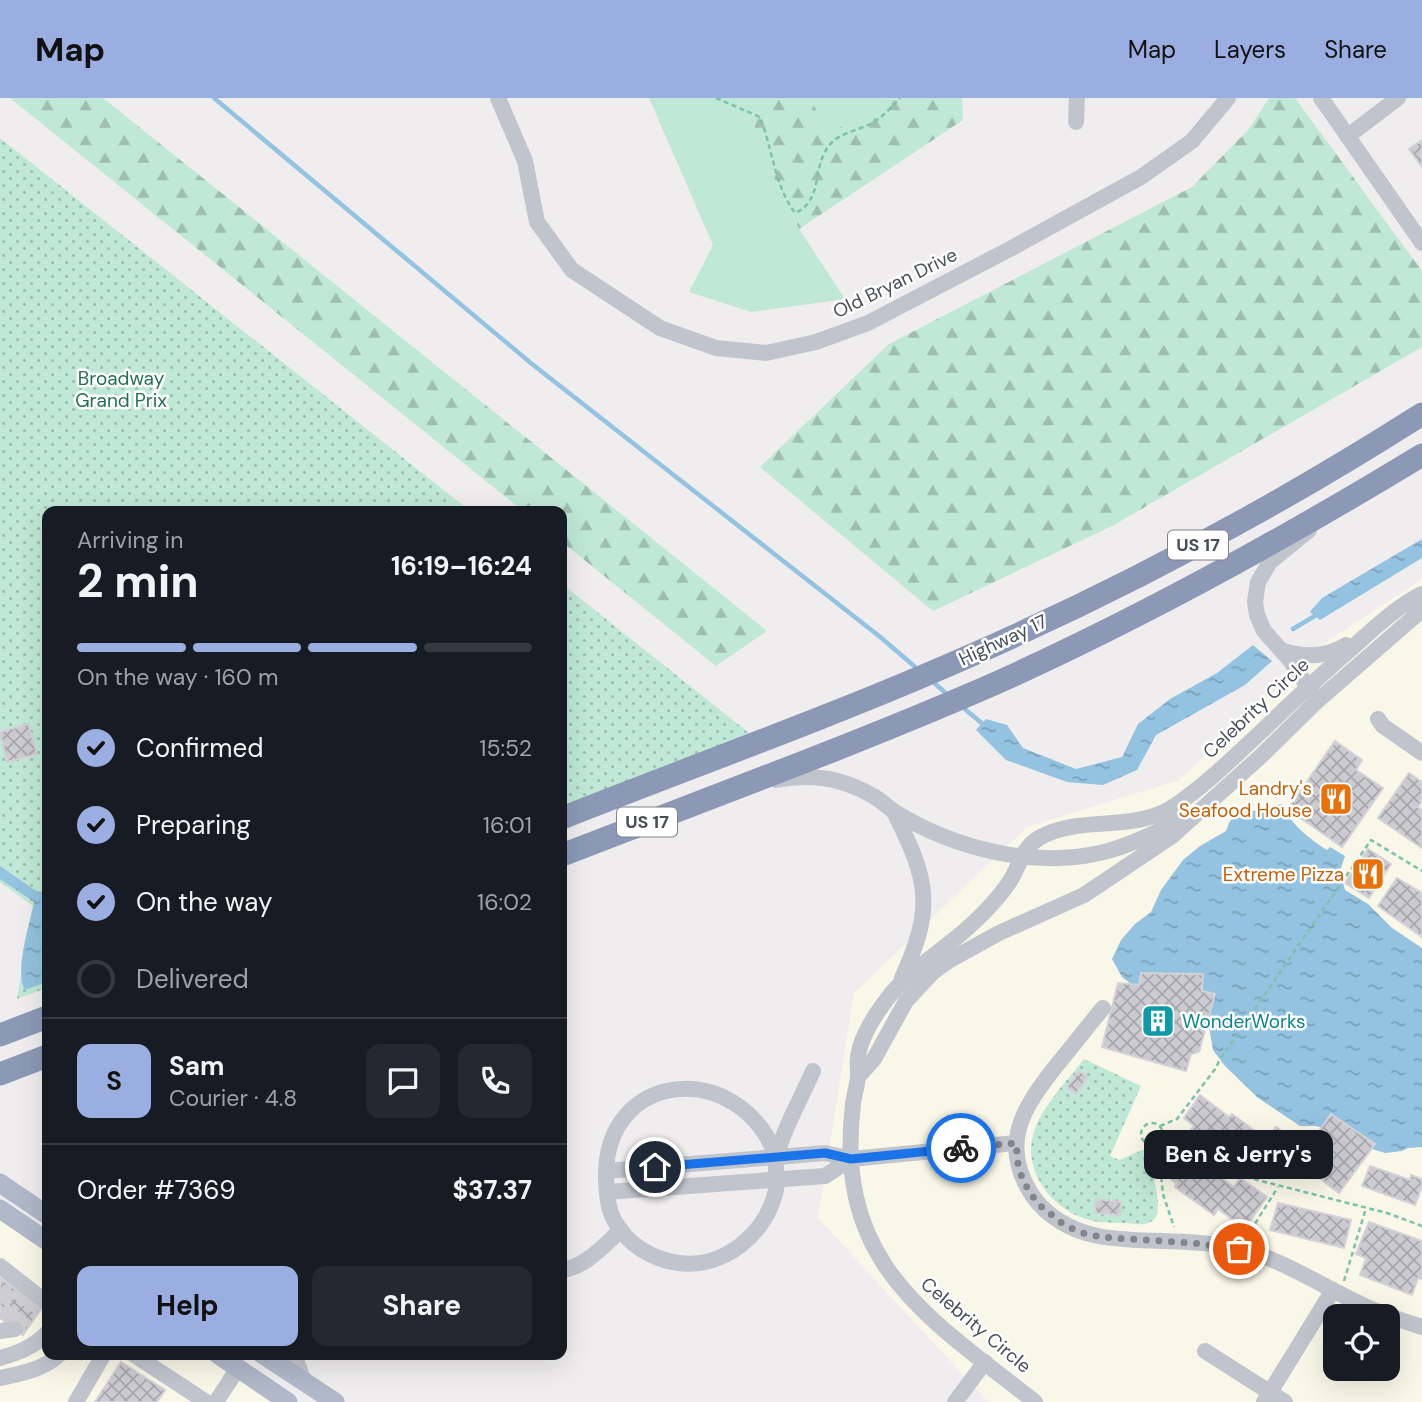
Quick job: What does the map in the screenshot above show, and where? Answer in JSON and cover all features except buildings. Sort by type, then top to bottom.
[{"type":"highway","name":"Highway 17","points":[[567,816],[964,659],[1113,589],[1302,488],[1422,414]]},
{"type":"highway","name":"Highway 17","points":[[567,853],[924,714],[995,683],[1198,583],[1331,510],[1422,455]]},
{"type":"highway","points":[[0,1035],[42,1019]]},
{"type":"highway","points":[[0,1074],[37,1060]]},
{"type":"main road","points":[[0,1087],[37,1060]]},
{"type":"main road","points":[[0,1183],[42,1212]]},
{"type":"main road","points":[[0,1209],[42,1238]]},
{"type":"main road","points":[[226,1360],[288,1402]]},
{"type":"main road","points":[[270,1360],[335,1402]]},
{"type":"street","name":"Old Bryan Drive","points":[[498,98],[525,161],[537,222],[572,270],[660,328],[716,348],[766,353],[816,342],[868,323],[1046,229],[1140,177],[1192,141],[1228,98]]},
{"type":"street","points":[[1076,122],[1077,98]]},
{"type":"street","points":[[1321,98],[1422,243]]},
{"type":"street","points":[[1348,136],[1398,98]]},
{"type":"street","points":[[1315,703],[1309,686],[1264,631],[1255,602],[1258,582],[1270,562],[1331,510]]},
{"type":"street","name":"Celebrity Circle","points":[[1035,1402],[914,1303],[884,1265],[863,1221],[855,1193],[851,1124],[858,1077],[858,1055],[867,1031],[899,984],[986,912],[1010,881],[1027,847],[1052,832],[1142,820],[1172,808],[1208,782],[1373,629],[1412,598],[1422,594]]},
{"type":"street","name":"Celebrity Circle","points":[[858,1077],[874,1059],[906,1001],[933,972],[999,933],[1084,895],[1172,836],[1315,703],[1422,610]]},
{"type":"street","points":[[1280,649],[1297,655],[1325,654],[1336,651],[1373,629]]},
{"type":"street","points":[[1378,719],[1383,726],[1422,753]]},
{"type":"street","points":[[733,788],[812,776],[848,784],[874,796],[894,812],[938,834],[984,849],[1038,858],[1105,852],[1195,813]]},
{"type":"street","points":[[894,812],[914,852],[922,879],[924,907],[916,947],[899,984]]},
{"type":"street","points":[[1103,1008],[1028,1102],[1020,1123],[1016,1143],[1018,1164],[1023,1181],[1037,1203],[1063,1224],[1079,1232],[1100,1237],[1239,1249],[1303,1274],[1366,1307],[1422,1327]]},
{"type":"street","points":[[776,1156],[813,1070]]},
{"type":"street","points":[[670,1090],[700,1090],[729,1098],[756,1120],[770,1140],[776,1156],[777,1180],[769,1208],[755,1231],[740,1246],[719,1258],[690,1264],[663,1259],[639,1249],[621,1230],[609,1207],[606,1171],[611,1140],[623,1119],[645,1101],[670,1090]]},
{"type":"street","points":[[606,1171],[825,1153],[851,1159],[1016,1143]]},
{"type":"street","points":[[607,1192],[825,1176],[851,1159]]},
{"type":"street","points":[[567,1268],[590,1257],[621,1230]]},
{"type":"street","points":[[0,1266],[29,1295]]},
{"type":"street","points":[[1267,1397],[1333,1290]]},
{"type":"street","points":[[0,1358],[20,1352],[42,1338]]},
{"type":"street","points":[[1205,1351],[1267,1397],[1285,1402]]},
{"type":"street","points":[[0,1378],[23,1373],[53,1360]]},
{"type":"street","points":[[76,1402],[100,1360]]},
{"type":"street","points":[[140,1360],[181,1395],[215,1401],[238,1368]]},
{"type":"street","points":[[296,1360],[304,1382]]},
{"type":"street","points":[[955,1402],[985,1362]]},
{"type":"path","points":[[716,98],[760,117],[782,184],[795,213],[806,208],[814,194],[816,179],[828,147],[836,139],[875,122],[900,98]]},
{"type":"path","points":[[1163,1136],[1155,1144],[1148,1144],[1143,1139],[1142,1129],[1151,1123],[1160,1126],[1177,1119],[1216,1068],[1371,840],[1422,872]]},
{"type":"path","points":[[1160,1126],[1163,1136]]},
{"type":"path","points":[[1163,1136],[1184,1143],[1226,1172],[1387,1213],[1422,1226]]},
{"type":"path","points":[[1155,1144],[1163,1194],[1174,1227]]},
{"type":"path","points":[[1239,1249],[1278,1186]]},
{"type":"shaded area","points":[[1422,579],[1422,1402],[988,1402],[818,1218],[854,993],[1027,827],[1179,780],[1329,640]]},
{"type":"shaded area","points":[[0,1209],[42,1238],[42,1360],[224,1360],[287,1402],[0,1402]]},
{"type":"green space","points":[[10,98],[103,98],[767,631],[716,666],[567,546],[567,506],[517,506]]},
{"type":"green space","points":[[649,98],[752,98],[756,140],[799,229],[845,299],[751,312],[689,292],[713,245]]},
{"type":"green space","points":[[752,98],[810,98],[830,135],[881,98],[962,98],[963,120],[799,229],[756,140]]},
{"type":"green space","points":[[810,98],[881,98],[830,136]]},
{"type":"green space","points":[[1269,98],[1295,98],[1422,271],[1422,347],[1112,526],[933,611],[760,467],[889,344],[1192,187],[1249,129]]},
{"type":"green space","name":"Broadway Grand Prix","points":[[0,138],[464,506],[42,506],[42,990],[17,999],[33,906],[0,882]]},
{"type":"green space","points":[[567,588],[759,741],[567,807]]},
{"type":"green space","points":[[1084,1059],[1141,1086],[1110,1156],[1119,1160],[1145,1149],[1153,1173],[1158,1203],[1156,1217],[1146,1224],[1102,1222],[1076,1215],[1053,1199],[1037,1176],[1032,1163],[1033,1135],[1042,1115]]},
{"type":"water","points":[[1422,539],[1422,558],[1320,620],[1310,612],[1322,598]]},
{"type":"water","points":[[1253,645],[1272,661],[1245,685],[1156,735],[1137,770],[1103,785],[1067,782],[1006,760],[976,730],[986,719],[1007,725],[1023,748],[1076,769],[1122,757],[1138,724],[1170,699],[1217,673]]},
{"type":"water","points":[[1282,804],[1290,818],[1307,836],[1327,850],[1330,847],[1345,856],[1340,871],[1345,890],[1368,904],[1392,928],[1422,948],[1422,1147],[1385,1153],[1359,1145],[1335,1130],[1300,1126],[1258,1098],[1225,1066],[1213,1050],[1209,1027],[1197,1003],[1135,987],[1122,977],[1112,959],[1121,940],[1135,924],[1151,912],[1161,890],[1183,860],[1200,846],[1226,831],[1230,821],[1239,814]]},
{"type":"water","points":[[0,866],[36,891],[42,892],[42,984],[25,990],[21,971],[22,959],[34,902],[0,879]]},
{"type":"waterway","points":[[214,98],[532,364],[920,671]]},
{"type":"waterway","points":[[1293,629],[1318,614]]},
{"type":"waterway","points":[[932,681],[949,696]]},
{"type":"waterway","points":[[961,706],[984,725]]},
{"type":"tunnel","points":[[0,1302],[12,1287]]},
{"type":"tunnel","points":[[4,1321],[23,1295]]},
{"type":"tunnel","points":[[15,1329],[34,1302]]},
{"type":"way so far","points":[[961,1148],[1016,1143],[1023,1181],[1037,1203],[1063,1224],[1079,1232],[1100,1237],[1150,1239],[1239,1249]]},
{"type":"place","name":"Landry's Seafood House","points":[[1336,799]]},
{"type":"place","name":"Extreme Pizza","points":[[1368,874]]},
{"type":"place","name":"WonderWorks","points":[[1158,1021]]},
{"type":"place","name":"Ben & Jerry's","points":[[1239,1249]]},
{"type":"route","points":[[655,1167],[825,1153],[851,1159],[961,1148]]}]
